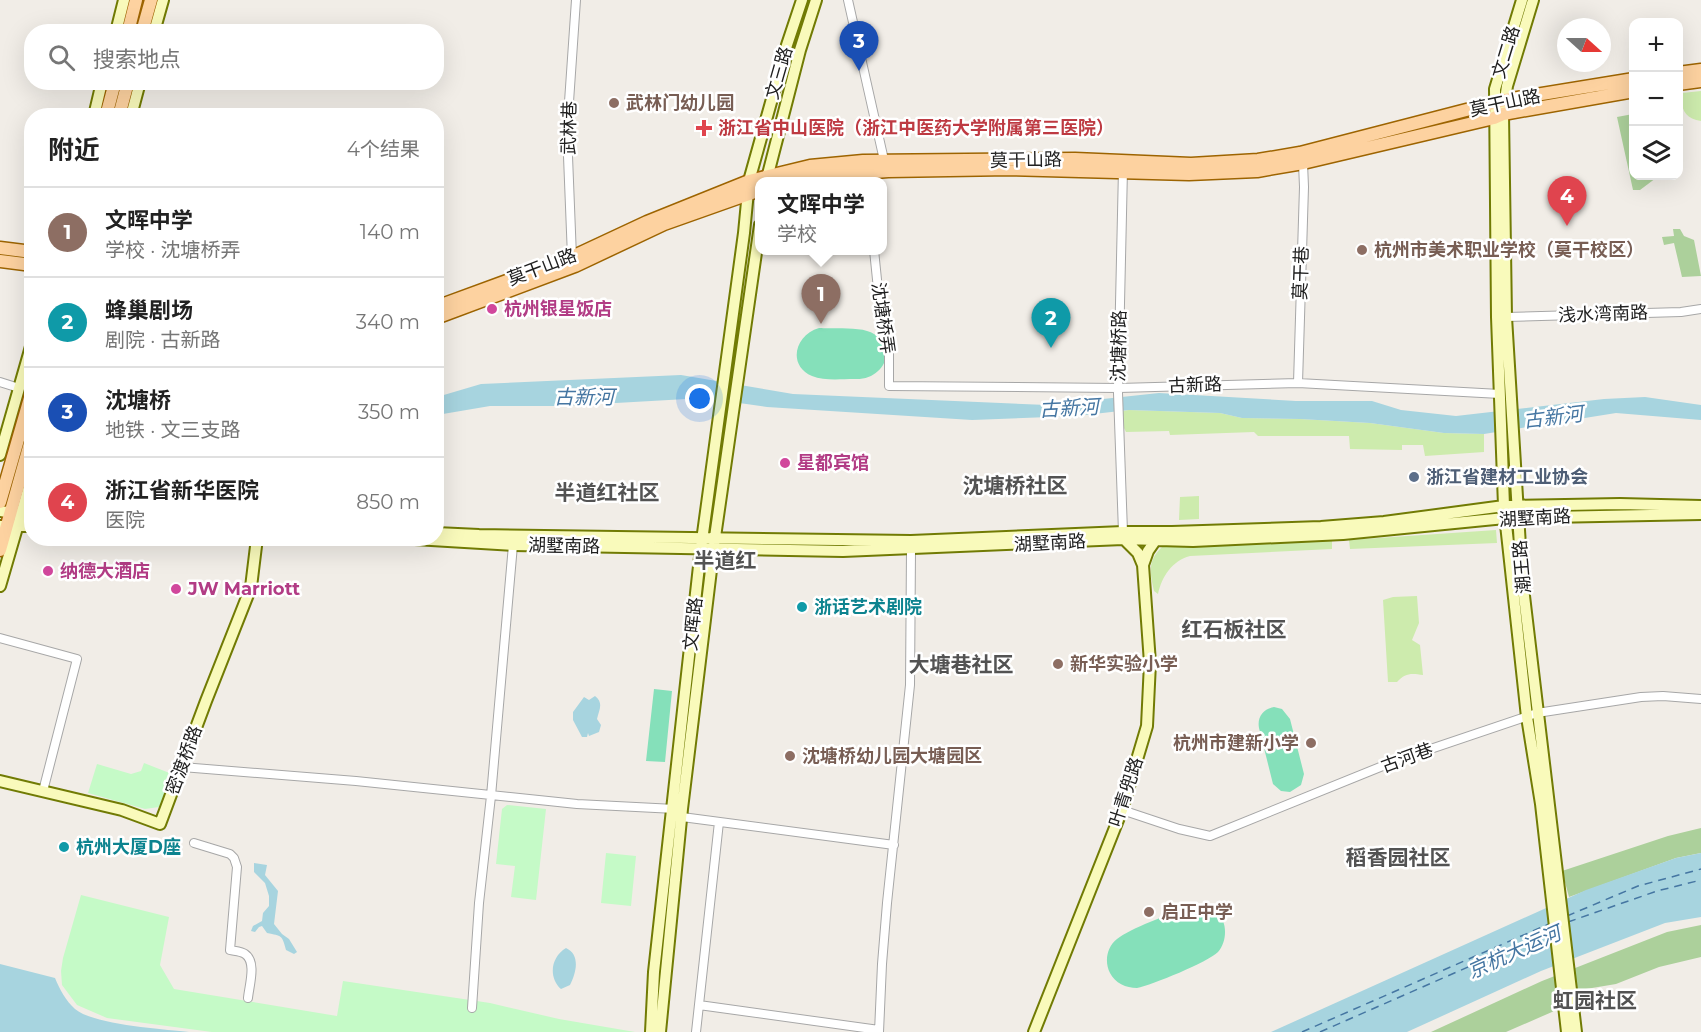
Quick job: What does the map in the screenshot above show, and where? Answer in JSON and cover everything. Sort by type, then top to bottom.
[{"type":"main road","points":[[118,24],[124,0]]},
{"type":"main road","points":[[130,24],[136,0]]},
{"type":"main road","points":[[144,24],[151,0]]},
{"type":"main road","points":[[156,24],[163,0]]},
{"type":"main road","name":"文三路","points":[[748,187],[787,45],[802,0]]},
{"type":"main road","name":"文三路","points":[[766,177],[800,50],[816,0]]},
{"type":"main road","name":"文二路","points":[[1499,109],[1495,89],[1522,0]]},
{"type":"main road","name":"文二路","points":[[1499,109],[1533,0]]},
{"type":"main road","points":[[1683,72],[1701,70]]},
{"type":"main road","name":"莫干山路","points":[[811,177],[866,177],[1258,160],[1300,153],[1629,80]]},
{"type":"main road","points":[[1683,83],[1701,81]]},
{"type":"main road","points":[[96,108],[100,90]]},
{"type":"main road","points":[[108,108],[113,90]]},
{"type":"main road","points":[[121,108],[126,90]]},
{"type":"main road","points":[[133,108],[138,90]]},
{"type":"main road","name":"莫干山路","points":[[770,177],[810,166],[884,160],[1075,159],[1189,174],[1257,171],[1303,163],[1499,109],[1629,92]]},
{"type":"main road","name":"潮王路","points":[[1499,109],[1506,317],[1505,518],[1576,1032]]},
{"type":"main road","name":"潮王路","points":[[1499,109],[1500,394],[1506,406]]},
{"type":"main road","name":"莫干山路","points":[[444,315],[575,266],[755,184]]},
{"type":"main road","name":"莫干山路","points":[[444,304],[572,256],[647,222],[748,187],[755,188]]},
{"type":"main road","name":"文晖路","points":[[660,1032],[702,543],[744,233],[748,187]]},
{"type":"main road","points":[[0,248],[24,251]]},
{"type":"main road","name":"文晖路","points":[[651,1032],[654,972],[679,812],[755,252]]},
{"type":"main road","points":[[0,261],[24,264]]},
{"type":"main road","points":[[0,455],[24,371]]},
{"type":"main road","points":[[0,502],[24,418]]},
{"type":"main road","name":"潮王路","points":[[1507,432],[1517,506],[1532,715]]},
{"type":"main road","points":[[16,514],[24,468]]},
{"type":"main road","points":[[0,550],[8,527],[24,495]]},
{"type":"main road","name":"湖墅南路","points":[[714,543],[843,551],[911,550],[1172,532],[1321,527],[1384,522],[1504,506],[1620,504],[1701,506]]},
{"type":"main road","name":"湖墅南路","points":[[444,541],[513,545],[911,541],[1123,536],[1155,541],[1193,542],[1343,534],[1505,518],[1701,514]]},
{"type":"main road","points":[[8,527],[24,526]]},
{"type":"main road","points":[[0,586],[8,527]]},
{"type":"main road","name":"湖墅南路","points":[[444,533],[702,543]]},
{"type":"main road","points":[[1123,536],[1138,553],[1143,566]]},
{"type":"main road","name":"叶青兜路","points":[[1034,1032],[1122,810],[1147,726],[1150,663],[1143,566],[1148,551],[1155,541]]},
{"type":"main road","name":"密渡桥路","points":[[0,781],[122,810],[160,824],[251,587],[256,546]]},
{"type":"main road","name":"潮王路","points":[[1544,804],[1567,1032]]},
{"type":"street","name":"武林巷","points":[[572,256],[567,131],[576,0]]},
{"type":"street","points":[[848,0],[884,160]]},
{"type":"street","name":"莫干巷","points":[[1298,383],[1303,163]]},
{"type":"street","name":"沈塘桥路","points":[[1123,166],[1119,390],[1123,536]]},
{"type":"street","name":"沈塘桥弄","points":[[875,255],[880,309],[889,338],[889,386]]},
{"type":"street","name":"浅水湾南路","points":[[1506,317],[1701,309]]},
{"type":"street","points":[[0,382],[19,388]]},
{"type":"street","name":"古新路","points":[[889,386],[1119,390],[1298,383],[1500,394]]},
{"type":"street","points":[[472,1008],[479,903],[491,796],[513,545]]},
{"type":"street","points":[[699,1005],[879,1031],[882,964],[910,686],[911,550]]},
{"type":"street","points":[[0,638],[76,659],[43,791]]},
{"type":"street","name":"古河巷","points":[[1122,810],[1179,829],[1210,836],[1395,762],[1532,715],[1641,697],[1701,699]]},
{"type":"street","points":[[182,767],[358,781],[491,796],[679,812],[719,822],[894,844]]},
{"type":"street","points":[[696,1032],[719,822]]},
{"type":"street","points":[[194,843],[221,851],[234,858],[237,867],[230,950],[244,953],[249,958],[251,966],[248,998]]},
{"type":"green space","points":[[1701,91],[1701,121],[1691,118],[1685,112],[1683,93]]},
{"type":"green space","points":[[1629,115],[1629,172],[1617,117]]},
{"type":"green space","points":[[1631,180],[1653,180],[1640,190],[1633,190]]},
{"type":"green space","points":[[1673,229],[1680,229],[1684,236],[1694,240],[1701,276],[1682,277],[1674,243],[1664,245],[1662,237],[1674,236]]},
{"type":"green space","points":[[819,328],[869,331],[881,341],[885,348],[884,363],[879,370],[864,378],[827,379],[812,376],[799,365],[797,350],[804,337]]},
{"type":"green space","points":[[1122,411],[1220,413],[1242,418],[1370,423],[1444,433],[1484,434],[1484,452],[1425,456],[1423,445],[1402,445],[1402,450],[1350,449],[1349,436],[1258,436],[1254,432],[1170,435],[1169,431],[1126,432],[1122,424]]},
{"type":"green space","points":[[1199,496],[1199,519],[1179,520],[1180,497]]},
{"type":"green space","points":[[1496,530],[1497,543],[1350,549],[1349,540]]},
{"type":"green space","points":[[1332,540],[1332,549],[1190,556],[1173,565],[1165,575],[1158,594],[1154,591],[1151,578],[1152,562],[1162,547]]},
{"type":"green space","points":[[1417,596],[1419,623],[1412,640],[1420,645],[1423,675],[1408,674],[1397,682],[1388,682],[1383,600],[1393,597]]},
{"type":"green space","points":[[654,689],[672,691],[665,762],[646,761]]},
{"type":"green space","points":[[1274,707],[1282,709],[1290,719],[1304,774],[1301,785],[1290,792],[1281,791],[1273,784],[1259,728],[1262,714]]},
{"type":"green space","points":[[144,763],[172,774],[159,807],[145,809],[88,793],[97,764],[131,774],[141,771]]},
{"type":"green space","points":[[507,805],[546,809],[536,900],[511,897],[515,866],[496,864],[502,809]]},
{"type":"green space","points":[[1701,828],[1701,853],[1676,858],[1569,897],[1562,871],[1668,836]]},
{"type":"green space","points":[[606,853],[636,856],[631,906],[601,903]]},
{"type":"green space","points":[[81,895],[169,917],[160,965],[174,989],[337,1016],[343,981],[490,1003],[559,1019],[635,1032],[212,1032],[107,1018],[77,1005],[62,985],[63,958]]},
{"type":"green space","points":[[1196,905],[1212,909],[1223,921],[1225,937],[1218,952],[1179,973],[1137,988],[1125,986],[1115,980],[1108,968],[1107,959],[1111,946],[1117,939],[1131,930]]},
{"type":"green space","points":[[1701,925],[1701,957],[1659,967],[1616,984],[1586,989],[1552,1012],[1506,1032],[1431,1032],[1542,981],[1667,932]]},
{"type":"water","name":"古新河","points":[[681,375],[793,394],[1047,405],[1159,393],[1296,401],[1372,401],[1401,410],[1456,416],[1604,399],[1645,397],[1701,405],[1701,420],[1616,413],[1484,434],[1444,433],[1370,423],[1242,418],[1220,413],[1129,410],[1076,416],[972,420],[767,407],[704,398],[563,406],[490,406],[444,414],[444,395],[481,384]]},
{"type":"water","points":[[595,696],[600,704],[597,719],[601,725],[599,732],[589,736],[588,733],[587,737],[582,737],[573,720],[573,712],[584,697],[589,700]]},
{"type":"water","name":"京杭大运河","points":[[1701,853],[1701,917],[1665,923],[1541,971],[1407,1032],[1271,1032],[1586,890],[1676,858]]},
{"type":"water","points":[[254,863],[267,865],[265,875],[278,891],[274,924],[289,939],[297,952],[294,954],[286,950],[281,937],[267,933],[262,926],[255,932],[251,931],[253,926],[262,921],[263,913],[269,906],[265,883],[254,872]]},
{"type":"water","points":[[566,948],[574,955],[576,965],[570,985],[561,989],[554,979],[553,967],[557,957]]},
{"type":"water","points":[[0,964],[55,978],[61,991],[75,1009],[97,1019],[189,1032],[0,1032]]},
{"type":"ferry route","points":[[1567,916],[1638,886],[1701,869]]},
{"type":"ferry route","points":[[1568,922],[1657,891],[1701,880]]},
{"type":"ferry route","points":[[1302,1032],[1551,923]]},
{"type":"ferry route","points":[[1320,1032],[1550,931]]},
{"type":"place","name":"沈塘桥","points":[[859,71]]},
{"type":"place","name":"武林门幼儿园","points":[[614,103]]},
{"type":"place","name":"浙江省中山医院（浙江中医药大学附属第三医院）","points":[[704,128]]},
{"type":"place","name":"浙江省新华医院","points":[[1567,226]]},
{"type":"place","name":"杭州市美术职业学校（莫干校区）","points":[[1362,250]]},
{"type":"place","name":"杭州银星饭店","points":[[492,309]]},
{"type":"place","name":"文晖中学","points":[[821,324]]},
{"type":"place","name":"蜂巢剧场","points":[[1051,348]]},
{"type":"place","name":"星都宾馆","points":[[785,463]]},
{"type":"place","name":"浙江省建材工业协会","points":[[1414,477]]},
{"type":"place","name":"纳德大酒店","points":[[48,571]]},
{"type":"place","name":"JW Marriott","points":[[176,589]]},
{"type":"place","name":"浙话艺术剧院","points":[[802,607]]},
{"type":"place","name":"新华实验小学","points":[[1058,664]]},
{"type":"place","name":"杭州市建新小学","points":[[1311,743]]},
{"type":"place","name":"沈塘桥幼儿园大塘园区","points":[[790,756]]},
{"type":"place","name":"杭州大厦D座","points":[[64,847]]},
{"type":"place","name":"启正中学","points":[[1149,912]]},
{"type":"district","name":"沈塘桥社区","points":[[1015,486]]},
{"type":"district","name":"半道红社区","points":[[607,493]]},
{"type":"district","name":"半道红","points":[[725,561]]},
{"type":"district","name":"红石板社区","points":[[1234,630]]},
{"type":"district","name":"大塘巷社区","points":[[961,665]]},
{"type":"district","name":"稻香园社区","points":[[1398,858]]},
{"type":"district","name":"虹园社区","points":[[1595,1001]]}]
